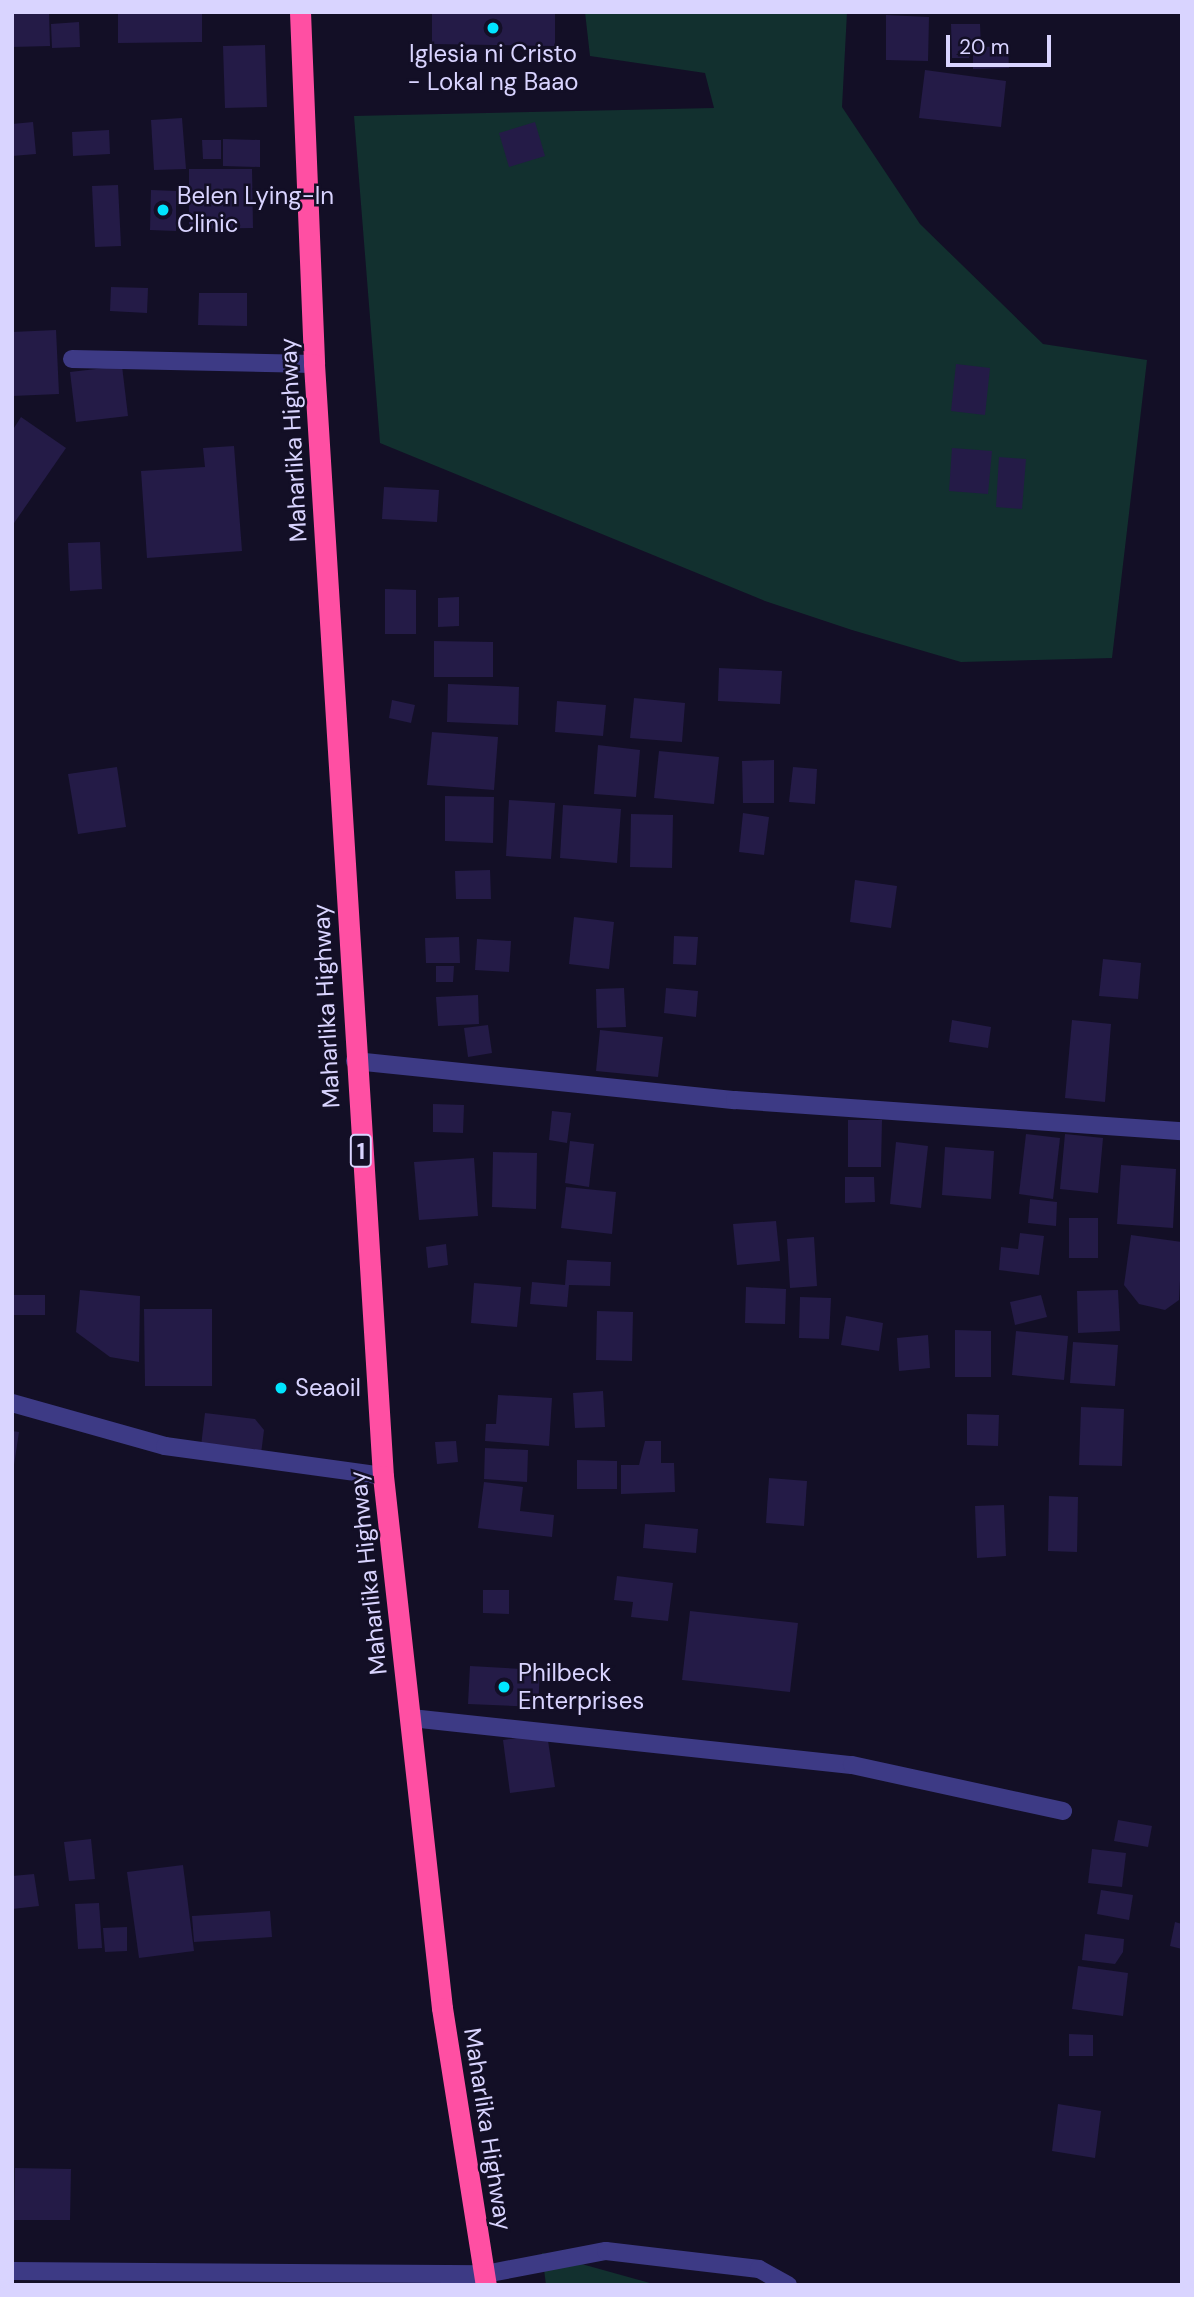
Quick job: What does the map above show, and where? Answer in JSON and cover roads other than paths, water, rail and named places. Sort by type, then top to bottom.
[{"type":"highway","name":"Maharlika Highway","points":[[300,12],[314,364],[355,1061],[383,1476],[442,2008],[485,2280]]},
{"type":"street","points":[[72,359],[314,364]]},
{"type":"street","points":[[355,1061],[735,1100],[1182,1131]]},
{"type":"street","points":[[12,1403],[165,1446],[383,1476]]},
{"type":"street","points":[[411,1718],[852,1765],[1063,1811]]},
{"type":"street","points":[[12,2271],[485,2280],[606,2251],[759,2269],[788,2285]]},
{"type":"place","name":"Iglesia ni Cristo - Lokal ng Baao","points":[[493,28]]},
{"type":"place","name":"Belen Lying-In Clinic","points":[[163,210]]},
{"type":"place","name":"Seaoil","points":[[281,1388]]},
{"type":"place","name":"Philbeck Enterprises","points":[[504,1687]]}]
